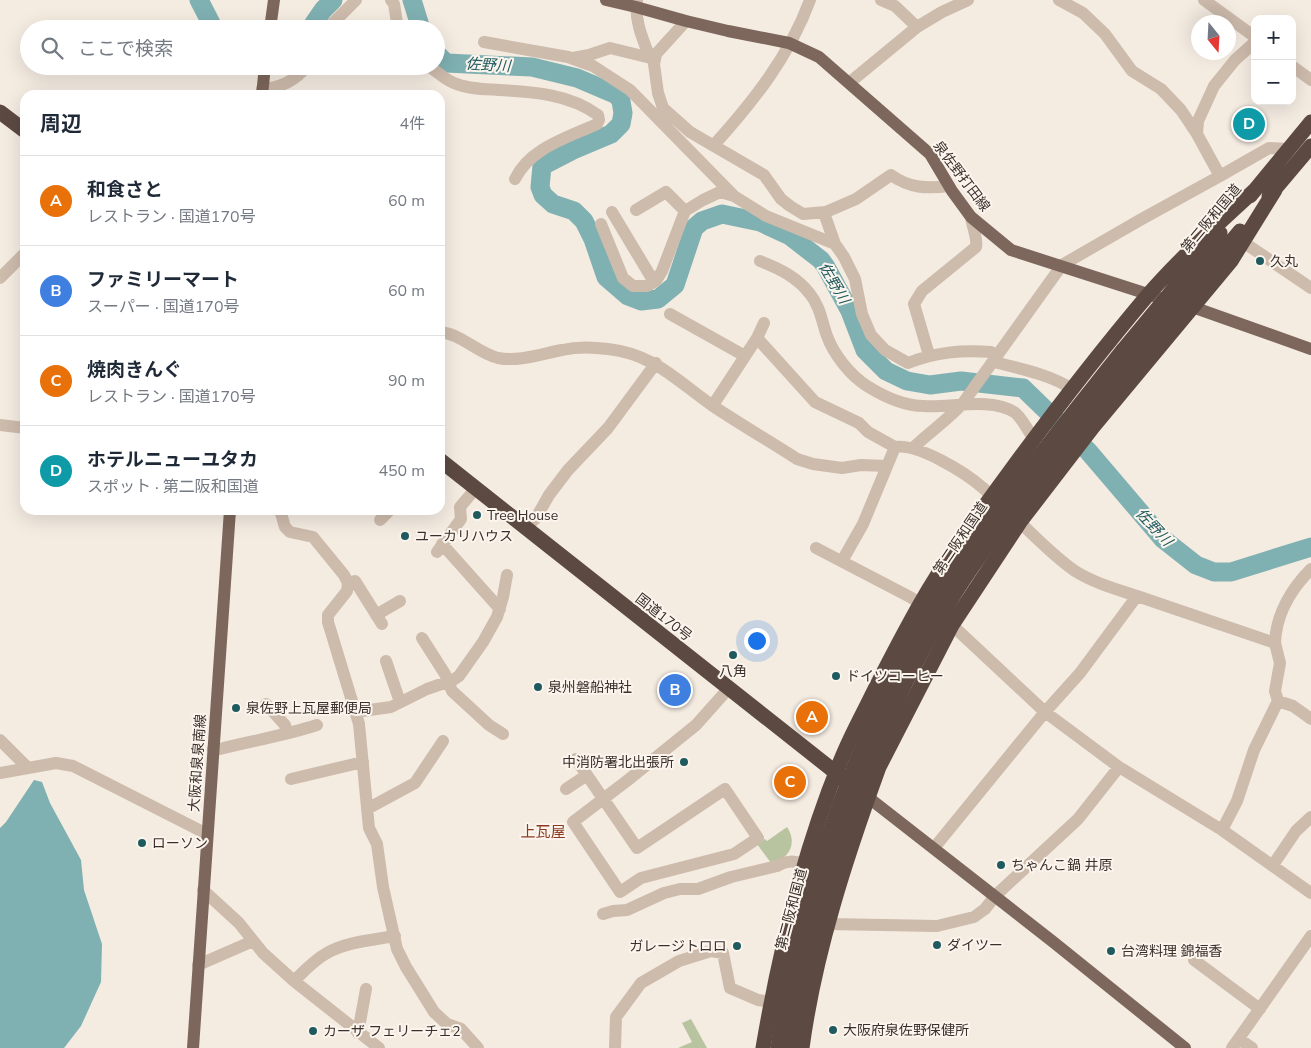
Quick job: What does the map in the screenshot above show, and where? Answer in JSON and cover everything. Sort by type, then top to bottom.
[{"type":"highway","points":[[0,112],[20,127]]},
{"type":"highway","name":"第二阪和国道","points":[[1179,303],[1256,189],[1311,122]]},
{"type":"highway","name":"第二阪和国道","points":[[778,1048],[800,932],[823,852],[866,738],[898,670],[932,611],[968,553],[1024,476],[1128,354],[1179,303],[1311,146]]},
{"type":"highway","points":[[764,1048],[771,1002],[805,864],[836,773],[848,744],[920,604],[991,497],[1037,434],[1148,295],[1198,242],[1256,189]]},
{"type":"highway","points":[[802,1048],[828,924],[860,820],[879,768],[952,625],[1020,522],[1093,427],[1179,303],[1230,261],[1275,190]]},
{"type":"highway","name":"第二阪和国道","points":[[790,1048],[811,937],[826,882],[875,747],[914,668],[950,602],[1001,528],[1062,447],[1128,354]]},
{"type":"highway","name":"国道170号","points":[[445,464],[869,798]]},
{"type":"main road","points":[[271,20],[274,0]]},
{"type":"main road","name":"泉佐野打田線","points":[[606,0],[637,3],[686,22],[789,43],[819,57],[930,154],[949,186],[971,217],[1011,250],[1062,265],[1148,295],[1179,303],[1311,349]]},
{"type":"main road","name":"大阪和泉泉南線","points":[[193,1048],[213,749],[232,515]]},
{"type":"main road","points":[[869,798],[1185,1048]]},
{"type":"street","points":[[336,20],[356,0]]},
{"type":"street","points":[[392,0],[396,20]]},
{"type":"street","points":[[714,145],[760,92],[803,18],[810,0]]},
{"type":"street","points":[[881,0],[895,6],[917,27]]},
{"type":"street","points":[[849,83],[917,27],[942,12],[968,0]]},
{"type":"street","points":[[1060,0],[1084,13],[1105,34],[1132,71],[1160,89],[1181,110],[1197,134],[1220,176]]},
{"type":"street","points":[[1204,0],[1251,34]]},
{"type":"street","points":[[637,3],[640,30],[654,64],[658,93],[658,111],[734,196]]},
{"type":"street","points":[[652,59],[686,22]]},
{"type":"street","points":[[484,42],[572,58],[593,66],[690,132],[764,175],[781,199],[803,214],[824,213],[844,206],[891,176],[911,186],[932,188],[949,186]]},
{"type":"street","points":[[1197,134],[1198,121],[1214,86],[1251,46]]},
{"type":"street","points":[[572,58],[610,48],[652,59]]},
{"type":"street","points":[[1296,69],[1311,80]]},
{"type":"street","points":[[263,82],[282,85],[299,75]]},
{"type":"street","points":[[443,75],[452,83],[477,89],[540,93],[554,96],[584,105],[598,115],[599,120],[597,124],[545,148],[532,157],[520,169],[515,179]]},
{"type":"street","points":[[913,448],[923,437],[951,416],[962,404],[1062,265],[1269,148],[1289,148]]},
{"type":"street","points":[[636,210],[666,192],[685,211]]},
{"type":"street","points":[[601,224],[622,278],[633,286],[646,286],[654,282],[662,271],[685,211],[720,192],[734,196],[766,216],[835,244]]},
{"type":"street","points":[[612,212],[654,282]]},
{"type":"street","points":[[824,213],[835,244],[855,279],[862,314],[870,335],[885,350],[908,363],[929,355],[949,351],[991,352],[992,362]]},
{"type":"street","points":[[929,355],[914,304],[922,291],[976,247],[977,242],[972,228],[971,217]]},
{"type":"street","points":[[610,247],[626,236]]},
{"type":"street","points":[[1243,242],[1311,288]]},
{"type":"street","points":[[0,278],[20,258]]},
{"type":"street","points":[[760,262],[794,277],[811,294],[835,351],[854,376],[866,385],[894,399],[922,406],[991,405],[1014,412],[1020,416],[1025,427],[1037,434]]},
{"type":"street","points":[[670,314],[745,356]]},
{"type":"street","points":[[713,406],[757,338],[764,323]]},
{"type":"street","points":[[445,332],[450,333],[482,352],[498,358],[515,360],[565,349],[607,348],[640,356],[656,364],[713,406],[797,459],[813,464],[842,468],[861,465],[887,466]]},
{"type":"street","points":[[757,338],[815,402],[859,423],[868,432],[896,448],[903,446],[913,448],[937,458],[982,488],[1054,554],[1076,571],[1094,581],[1275,643]]},
{"type":"street","points":[[992,362],[1023,369],[1064,383],[1069,393]]},
{"type":"street","points":[[526,527],[536,518],[549,495],[568,470],[608,428],[656,364]]},
{"type":"street","points":[[0,425],[20,427]]},
{"type":"street","points":[[842,561],[863,524],[896,448]]},
{"type":"street","points":[[476,488],[460,507],[461,519],[440,548],[480,579],[500,608]]},
{"type":"street","points":[[281,515],[285,527],[290,532],[313,537],[344,575],[348,583],[347,591],[328,616],[328,622],[359,724],[369,828],[376,844],[383,887],[397,949],[434,1012],[447,1024],[461,1029],[478,1048]]},
{"type":"street","points":[[816,548],[920,604],[952,625],[1045,712],[1119,767],[1222,830],[1311,893]]},
{"type":"street","points":[[1222,830],[1237,801],[1254,750],[1278,701],[1275,691],[1280,663],[1275,643],[1275,630],[1286,601],[1294,588],[1311,569]]},
{"type":"street","points":[[355,712],[391,706],[427,688],[448,682],[459,676],[483,642],[500,608],[507,575]]},
{"type":"street","points":[[348,583],[355,581],[379,619],[400,601]]},
{"type":"street","points":[[934,848],[1045,712],[1080,673],[1137,596]]},
{"type":"street","points":[[422,638],[452,691],[489,725],[503,734]]},
{"type":"street","points":[[386,662],[400,702]]},
{"type":"street","points":[[576,759],[603,800],[637,848],[725,789],[758,838],[734,854],[641,878],[620,892],[572,822],[603,800],[696,725],[729,688]]},
{"type":"street","points":[[1278,701],[1293,706],[1311,719]]},
{"type":"street","points":[[266,704],[285,725],[287,733]]},
{"type":"street","points":[[213,749],[220,750],[317,725]]},
{"type":"street","points":[[0,740],[27,767]]},
{"type":"street","points":[[367,809],[415,783],[443,741]]},
{"type":"street","points":[[292,779],[363,762]]},
{"type":"street","points":[[0,773],[56,763],[73,766],[207,834]]},
{"type":"street","points":[[828,924],[937,926],[974,917],[985,909],[995,896],[1078,819],[1119,767]]},
{"type":"street","points":[[566,789],[587,775]]},
{"type":"street","points":[[1273,865],[1296,831],[1311,817]]},
{"type":"street","points":[[603,914],[627,910],[664,893],[680,889],[698,889],[731,877],[777,866],[783,862],[793,861],[805,864]]},
{"type":"street","points":[[203,890],[239,923],[253,941],[294,981],[379,1048]]},
{"type":"street","points":[[294,981],[314,962],[327,953],[341,947],[394,936]]},
{"type":"street","points":[[198,965],[253,941]]},
{"type":"street","points":[[1252,1048],[1236,1043],[1309,944]]},
{"type":"street","points":[[615,1048],[616,1016],[641,983],[680,962],[711,951],[723,953],[730,988],[758,1000],[771,1002]]},
{"type":"street","points":[[1194,960],[1260,1009]]},
{"type":"street","points":[[358,1033],[366,989]]},
{"type":"green space","points":[[787,827],[792,839],[790,850],[783,858],[771,863],[757,844],[765,839],[767,841]]},
{"type":"green space","points":[[691,1019],[707,1048],[678,1048],[692,1042],[682,1023]]},
{"type":"water","points":[[34,780],[42,782],[50,803],[81,860],[84,890],[102,944],[101,982],[81,1026],[64,1048],[0,1048],[0,828]]},
{"type":"waterway","name":"佐野川","points":[[199,0],[209,20]]},
{"type":"waterway","name":"佐野川","points":[[316,20],[333,0]]},
{"type":"waterway","name":"佐野川","points":[[412,0],[418,20]]},
{"type":"waterway","name":"佐野川","points":[[445,62],[532,67],[577,78],[617,95],[621,101],[623,113],[621,124],[611,134],[542,166],[540,187],[543,195],[553,204],[574,211],[584,221],[593,239],[606,277],[628,296],[641,301],[658,299],[675,285],[694,228],[702,221],[722,214],[760,222],[790,236],[821,260],[850,311],[865,350],[886,371],[907,381],[930,385],[961,381],[1023,388],[1088,451],[1163,539],[1196,565],[1214,572],[1231,572],[1311,547]]},
{"type":"place","name":"ホテルニューユタカ","points":[[1249,124]]},
{"type":"place","name":"久丸","points":[[1260,261]]},
{"type":"place","name":"Tree House","points":[[477,515]]},
{"type":"place","name":"ユーカリハウス","points":[[405,536]]},
{"type":"place","name":"八角","points":[[733,655]]},
{"type":"place","name":"ドイツコーヒー","points":[[836,676]]},
{"type":"place","name":"泉州磐船神社","points":[[538,687]]},
{"type":"place","name":"ファミリーマート","points":[[675,690]]},
{"type":"place","name":"泉佐野上瓦屋郵便局","points":[[236,708]]},
{"type":"place","name":"和食さと","points":[[812,717]]},
{"type":"place","name":"中消防署北出張所","points":[[684,762]]},
{"type":"place","name":"焼肉きんぐ","points":[[790,782]]},
{"type":"place","name":"ローソン","points":[[142,843]]},
{"type":"place","name":"ちゃんこ鍋 井原","points":[[1001,865]]},
{"type":"place","name":"ダイツー","points":[[937,945]]},
{"type":"place","name":"ガレージトロロ","points":[[737,946]]},
{"type":"place","name":"台湾料理 錦福香","points":[[1111,951]]},
{"type":"place","name":"大阪府泉佐野保健所","points":[[833,1030]]},
{"type":"place","name":"カーザ フェリーチェ2","points":[[313,1031]]},
{"type":"district","name":"上瓦屋","points":[[543,832]]}]
